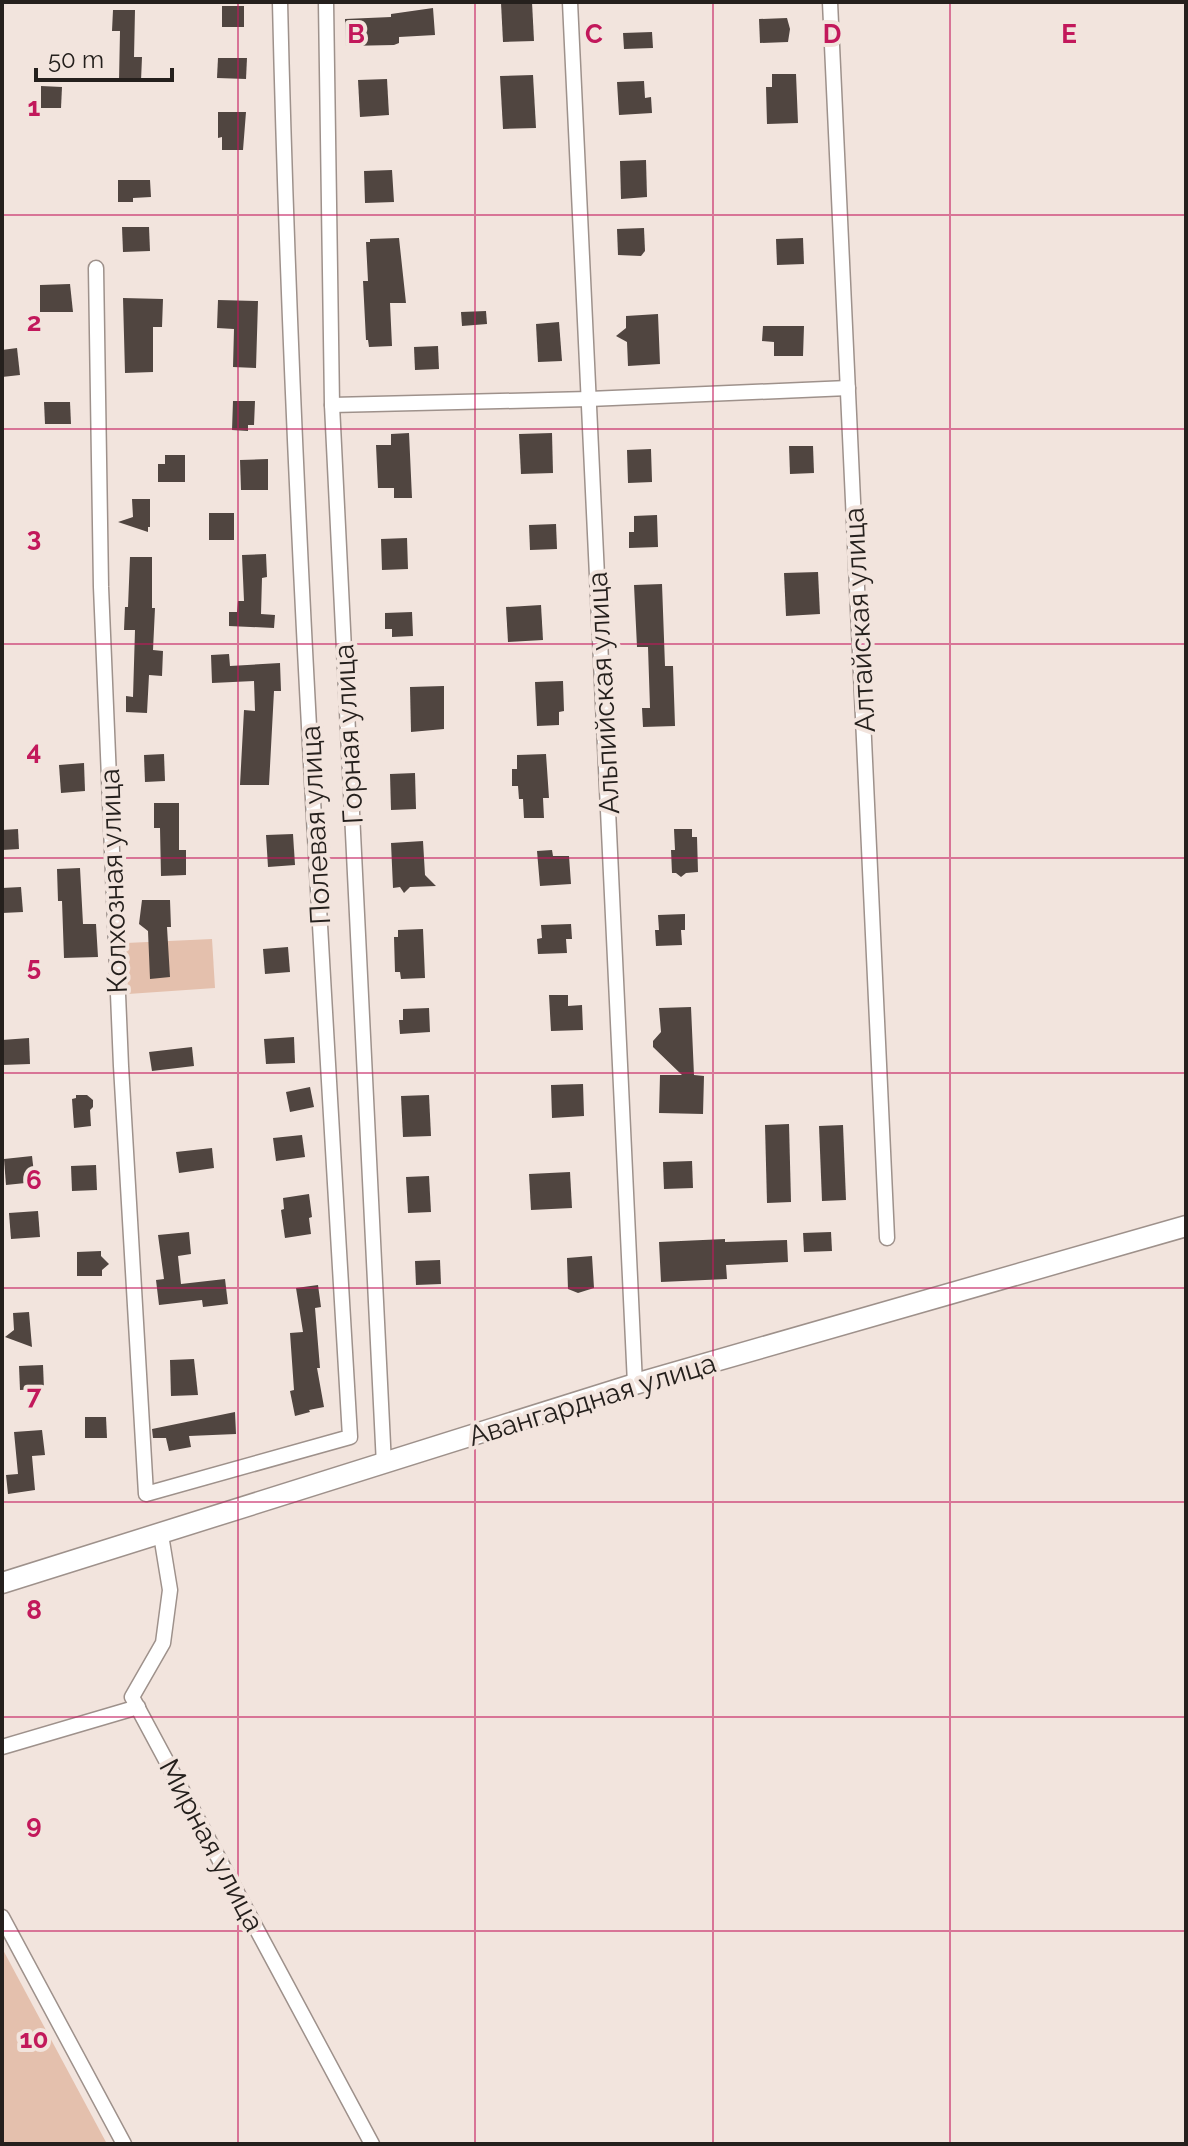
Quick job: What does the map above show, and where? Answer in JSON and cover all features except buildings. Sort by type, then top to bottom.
[{"type":"main road","name":"Авангардная улица","points":[[2,1583],[635,1384],[1186,1226]]},
{"type":"street","name":"Полевая улица","points":[[146,1494],[350,1437],[306,672],[284,179],[280,2]]},
{"type":"street","name":"Горная улица","points":[[326,2],[332,405],[384,1465]]},
{"type":"street","name":"Альпийская улица","points":[[570,2],[635,1384]]},
{"type":"street","name":"Алтайская улица","points":[[830,2],[887,1238]]},
{"type":"street","name":"Колхозная улица","points":[[96,268],[102,603],[120,1050],[146,1494]]},
{"type":"street","points":[[332,405],[589,399],[848,388]]},
{"type":"street","points":[[2,1747],[138,1707],[132,1697],[163,1643],[170,1590],[161,1535]]},
{"type":"street","name":"Мирная улица","points":[[138,1707],[372,2144]]},
{"type":"street","points":[[2,1917],[124,2144]]},
{"type":"shaded area","points":[[212,939],[215,988],[128,994],[126,943]]},
{"type":"shaded area","points":[[2,1948],[107,2144],[2,2144]]}]
